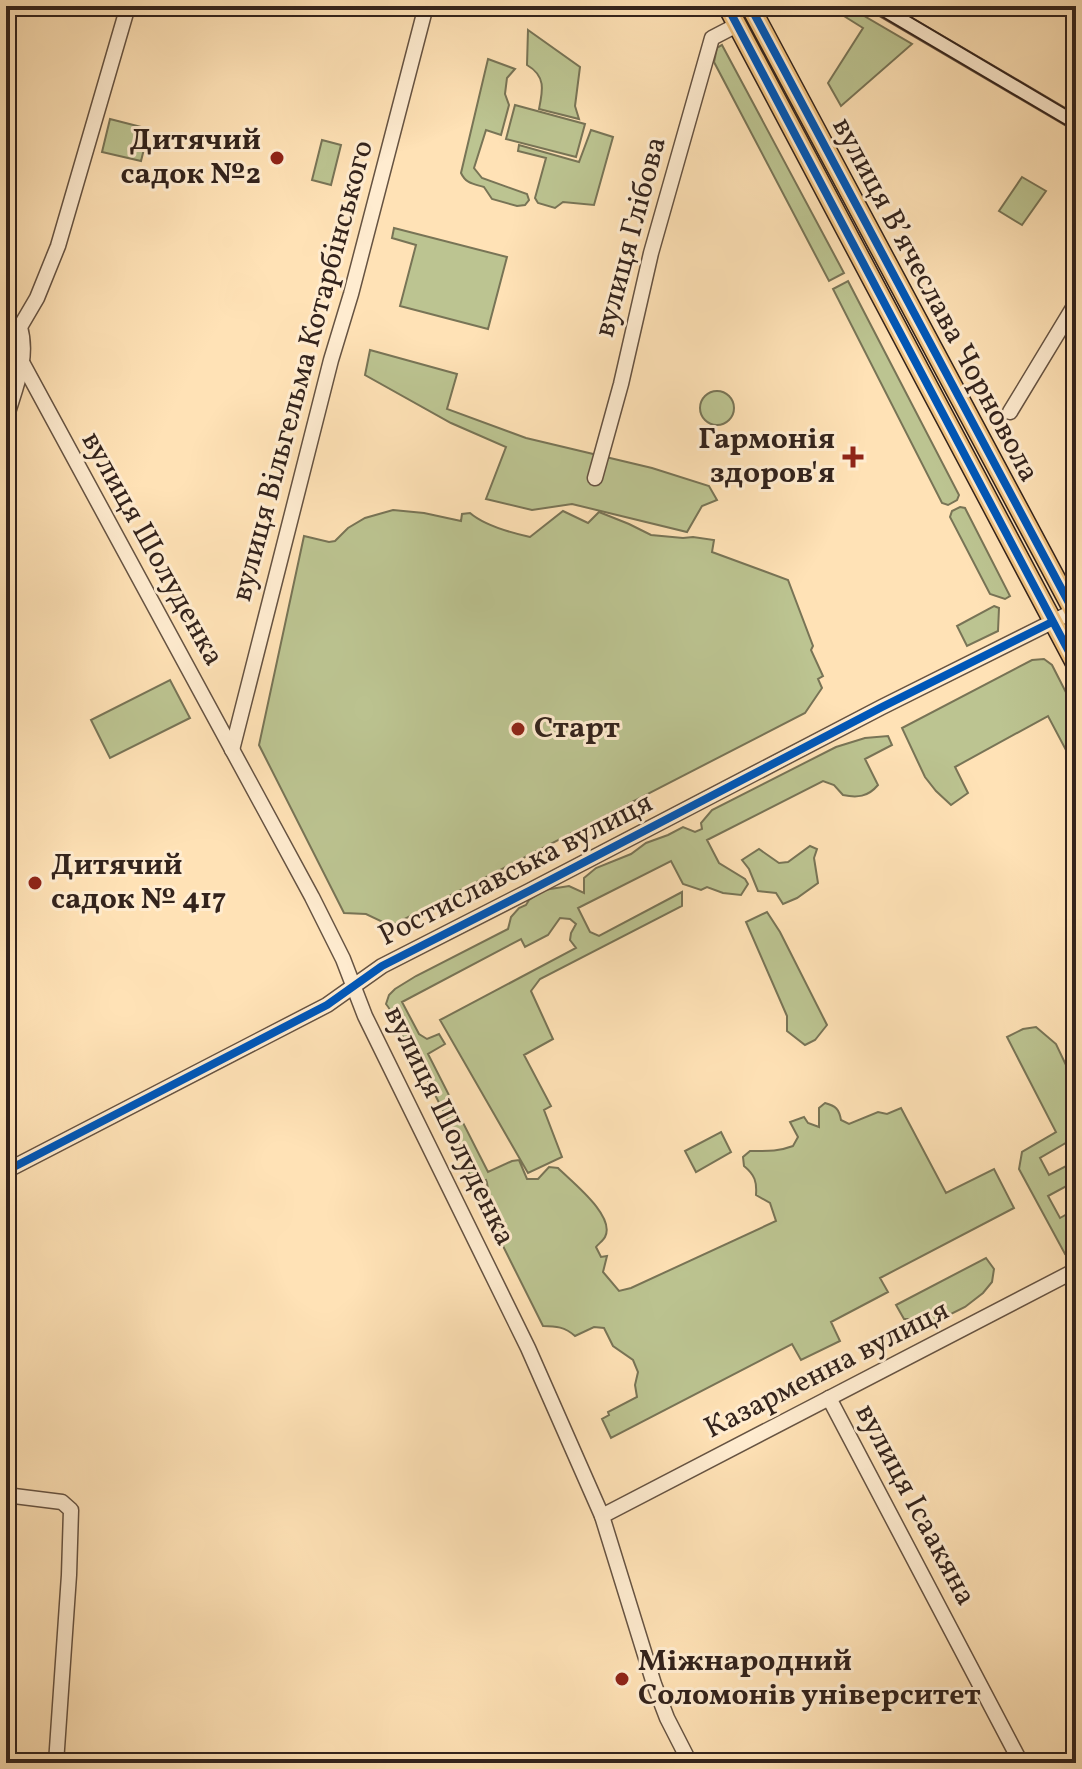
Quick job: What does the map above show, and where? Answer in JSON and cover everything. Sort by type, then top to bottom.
[{"type":"main road","name":"вулиця Вʼячеслава Чорновола","points":[[727,6],[1076,665]]},
{"type":"main road","name":"вулиця Вʼячеслава Чорновола","points":[[750,6],[1075,612]]},
{"type":"street","points":[[20,327],[37,298],[58,246],[128,6]]},
{"type":"street","name":"вулиця Вільгельма Котарбінського","points":[[232,750],[331,360],[426,6]]},
{"type":"street","points":[[877,6],[1076,123]]},
{"type":"street","name":"вулиця Глібова","points":[[595,478],[621,384],[651,253],[712,38],[737,25]]},
{"type":"street","points":[[1010,412],[1076,303]]},
{"type":"street","points":[[6,318],[20,327],[24,342],[23,364],[6,419]]},
{"type":"street","name":"вулиця Шолуденка","points":[[23,364],[312,897],[355,985],[365,1016],[528,1348],[602,1516],[658,1696],[690,1763]]},
{"type":"street","name":"Ростиславська вулиця","points":[[6,1171],[327,1005],[382,966],[882,707],[1075,612]]},
{"type":"street","name":"Казарменна вулиця","points":[[602,1516],[1076,1270]]},
{"type":"street","name":"вулиця Ісаакяна","points":[[829,1398],[1021,1763]]},
{"type":"street","points":[[6,1495],[62,1502],[71,1510],[56,1763]]},
{"type":"green space","points":[[828,6],[847,6],[912,44],[841,106],[828,83],[863,28]]},
{"type":"green space","points":[[528,30],[580,67],[575,106],[579,119],[539,109],[542,84],[527,65]]},
{"type":"green space","points":[[722,45],[844,273],[829,281],[714,62],[717,48]]},
{"type":"green space","points":[[488,59],[515,69],[507,78],[505,94],[509,105],[501,135],[486,130],[474,168],[482,178],[527,194],[529,200],[525,205],[517,206],[492,199],[484,187],[468,181],[461,173]]},
{"type":"green space","points":[[515,105],[585,124],[576,157],[506,139]]},
{"type":"green space","points":[[110,119],[149,129],[141,161],[102,152]]},
{"type":"green space","points":[[591,130],[613,137],[594,205],[563,202],[555,208],[538,203],[535,198],[546,158],[518,151],[519,145],[579,162]]},
{"type":"green space","points":[[322,140],[341,145],[331,185],[312,180]]},
{"type":"green space","points":[[1022,177],[1046,191],[1022,225],[999,211]]},
{"type":"green space","points":[[394,228],[507,257],[488,329],[400,306],[416,245],[392,238]]},
{"type":"green space","points":[[848,281],[959,495],[948,505],[942,503],[833,289]]},
{"type":"green space","points":[[370,350],[457,374],[447,409],[526,438],[652,468],[709,486],[717,500],[702,506],[687,532],[572,504],[532,510],[486,499],[506,447],[451,423],[365,375]]},
{"type":"green space","points":[[717,391],[729,396],[734,408],[729,420],[717,425],[705,420],[700,408],[705,396]]},
{"type":"green space","points":[[965,508],[1010,596],[1005,599],[990,594],[950,517],[952,511]]},
{"type":"green space","name":"Старт","points":[[393,510],[461,521],[462,514],[470,513],[490,525],[530,537],[563,511],[588,523],[599,512],[651,535],[714,540],[712,552],[788,580],[823,676],[818,679],[822,688],[805,713],[391,926],[366,914],[344,913],[259,745],[304,536],[335,541],[348,528],[365,518]]},
{"type":"green space","points":[[994,606],[999,608],[998,631],[967,646],[957,626]]},
{"type":"green space","points":[[1044,659],[1052,665],[1076,712],[1076,769],[1048,716],[955,767],[968,793],[951,805],[925,777],[902,728],[1032,660]]},
{"type":"green space","points":[[170,680],[190,718],[110,758],[91,720]]},
{"type":"green space","points":[[888,736],[892,745],[865,759],[878,785],[870,792],[858,796],[843,795],[834,785],[823,781],[707,840],[719,863],[745,879],[748,884],[741,895],[707,887],[701,890],[683,884],[671,861],[578,908],[590,932],[599,936],[682,892],[682,906],[540,979],[531,991],[553,1039],[524,1055],[551,1106],[544,1110],[562,1157],[528,1173],[440,1020],[576,948],[570,940],[576,924],[570,919],[560,918],[548,935],[525,947],[521,939],[402,1002],[419,1034],[427,1039],[439,1034],[445,1044],[428,1054],[488,1172],[519,1160],[527,1179],[538,1179],[549,1167],[558,1168],[591,1200],[604,1219],[607,1229],[605,1237],[596,1247],[601,1257],[607,1256],[603,1272],[619,1291],[776,1221],[770,1203],[756,1195],[754,1179],[744,1166],[743,1157],[750,1151],[793,1146],[798,1137],[790,1122],[804,1117],[808,1123],[819,1127],[819,1108],[825,1103],[836,1108],[841,1120],[849,1124],[878,1112],[887,1114],[901,1108],[946,1193],[994,1169],[1014,1208],[880,1278],[888,1292],[831,1322],[840,1341],[801,1360],[792,1344],[611,1438],[602,1419],[609,1415],[608,1412],[637,1397],[635,1385],[638,1372],[633,1360],[613,1346],[604,1328],[594,1327],[575,1336],[560,1328],[543,1326],[488,1216],[486,1180],[477,1182],[469,1173],[469,1162],[386,1004],[389,995],[416,976],[508,929],[511,917],[519,908],[544,890],[569,886],[584,893],[584,878],[596,868],[683,827],[695,832],[702,829],[701,823],[712,810],[836,747],[865,738]]},
{"type":"green space","points":[[810,846],[817,849],[814,858],[818,883],[783,904],[776,893],[758,891],[742,860],[759,849],[779,863],[788,862]]},
{"type":"green space","points":[[767,912],[827,1025],[815,1040],[805,1045],[787,1031],[787,1016],[746,922]]},
{"type":"green space","points":[[1036,1027],[1056,1044],[1076,1086],[1076,1137],[1040,1158],[1049,1175],[1076,1161],[1076,1181],[1048,1196],[1060,1218],[1076,1209],[1076,1248],[1065,1254],[1019,1169],[1022,1152],[1056,1132],[1007,1037]]},
{"type":"green space","points":[[721,1132],[731,1152],[696,1172],[685,1151]]},
{"type":"green space","points":[[986,1258],[994,1269],[992,1282],[965,1307],[929,1325],[914,1325],[910,1319],[904,1319],[896,1305]]},
{"type":"tram line","points":[[864,6],[1076,131]]},
{"type":"tram line","points":[[892,6],[1076,115]]},
{"type":"cycle path","points":[[727,6],[1076,665]]},
{"type":"cycle path","points":[[750,6],[1076,616]]},
{"type":"cycle path","points":[[6,1171],[327,1005],[382,966],[1052,622]]},
{"type":"place","name":"Дитячий садок №2","points":[[277,158]]},
{"type":"place","name":"Гармонія здоров'я","points":[[853,457]]},
{"type":"place","name":"Старт","points":[[518,729]]},
{"type":"place","name":"Дитячий садок № 417","points":[[35,883]]},
{"type":"place","name":"Міжнародний Соломонів університет","points":[[622,1679]]}]
